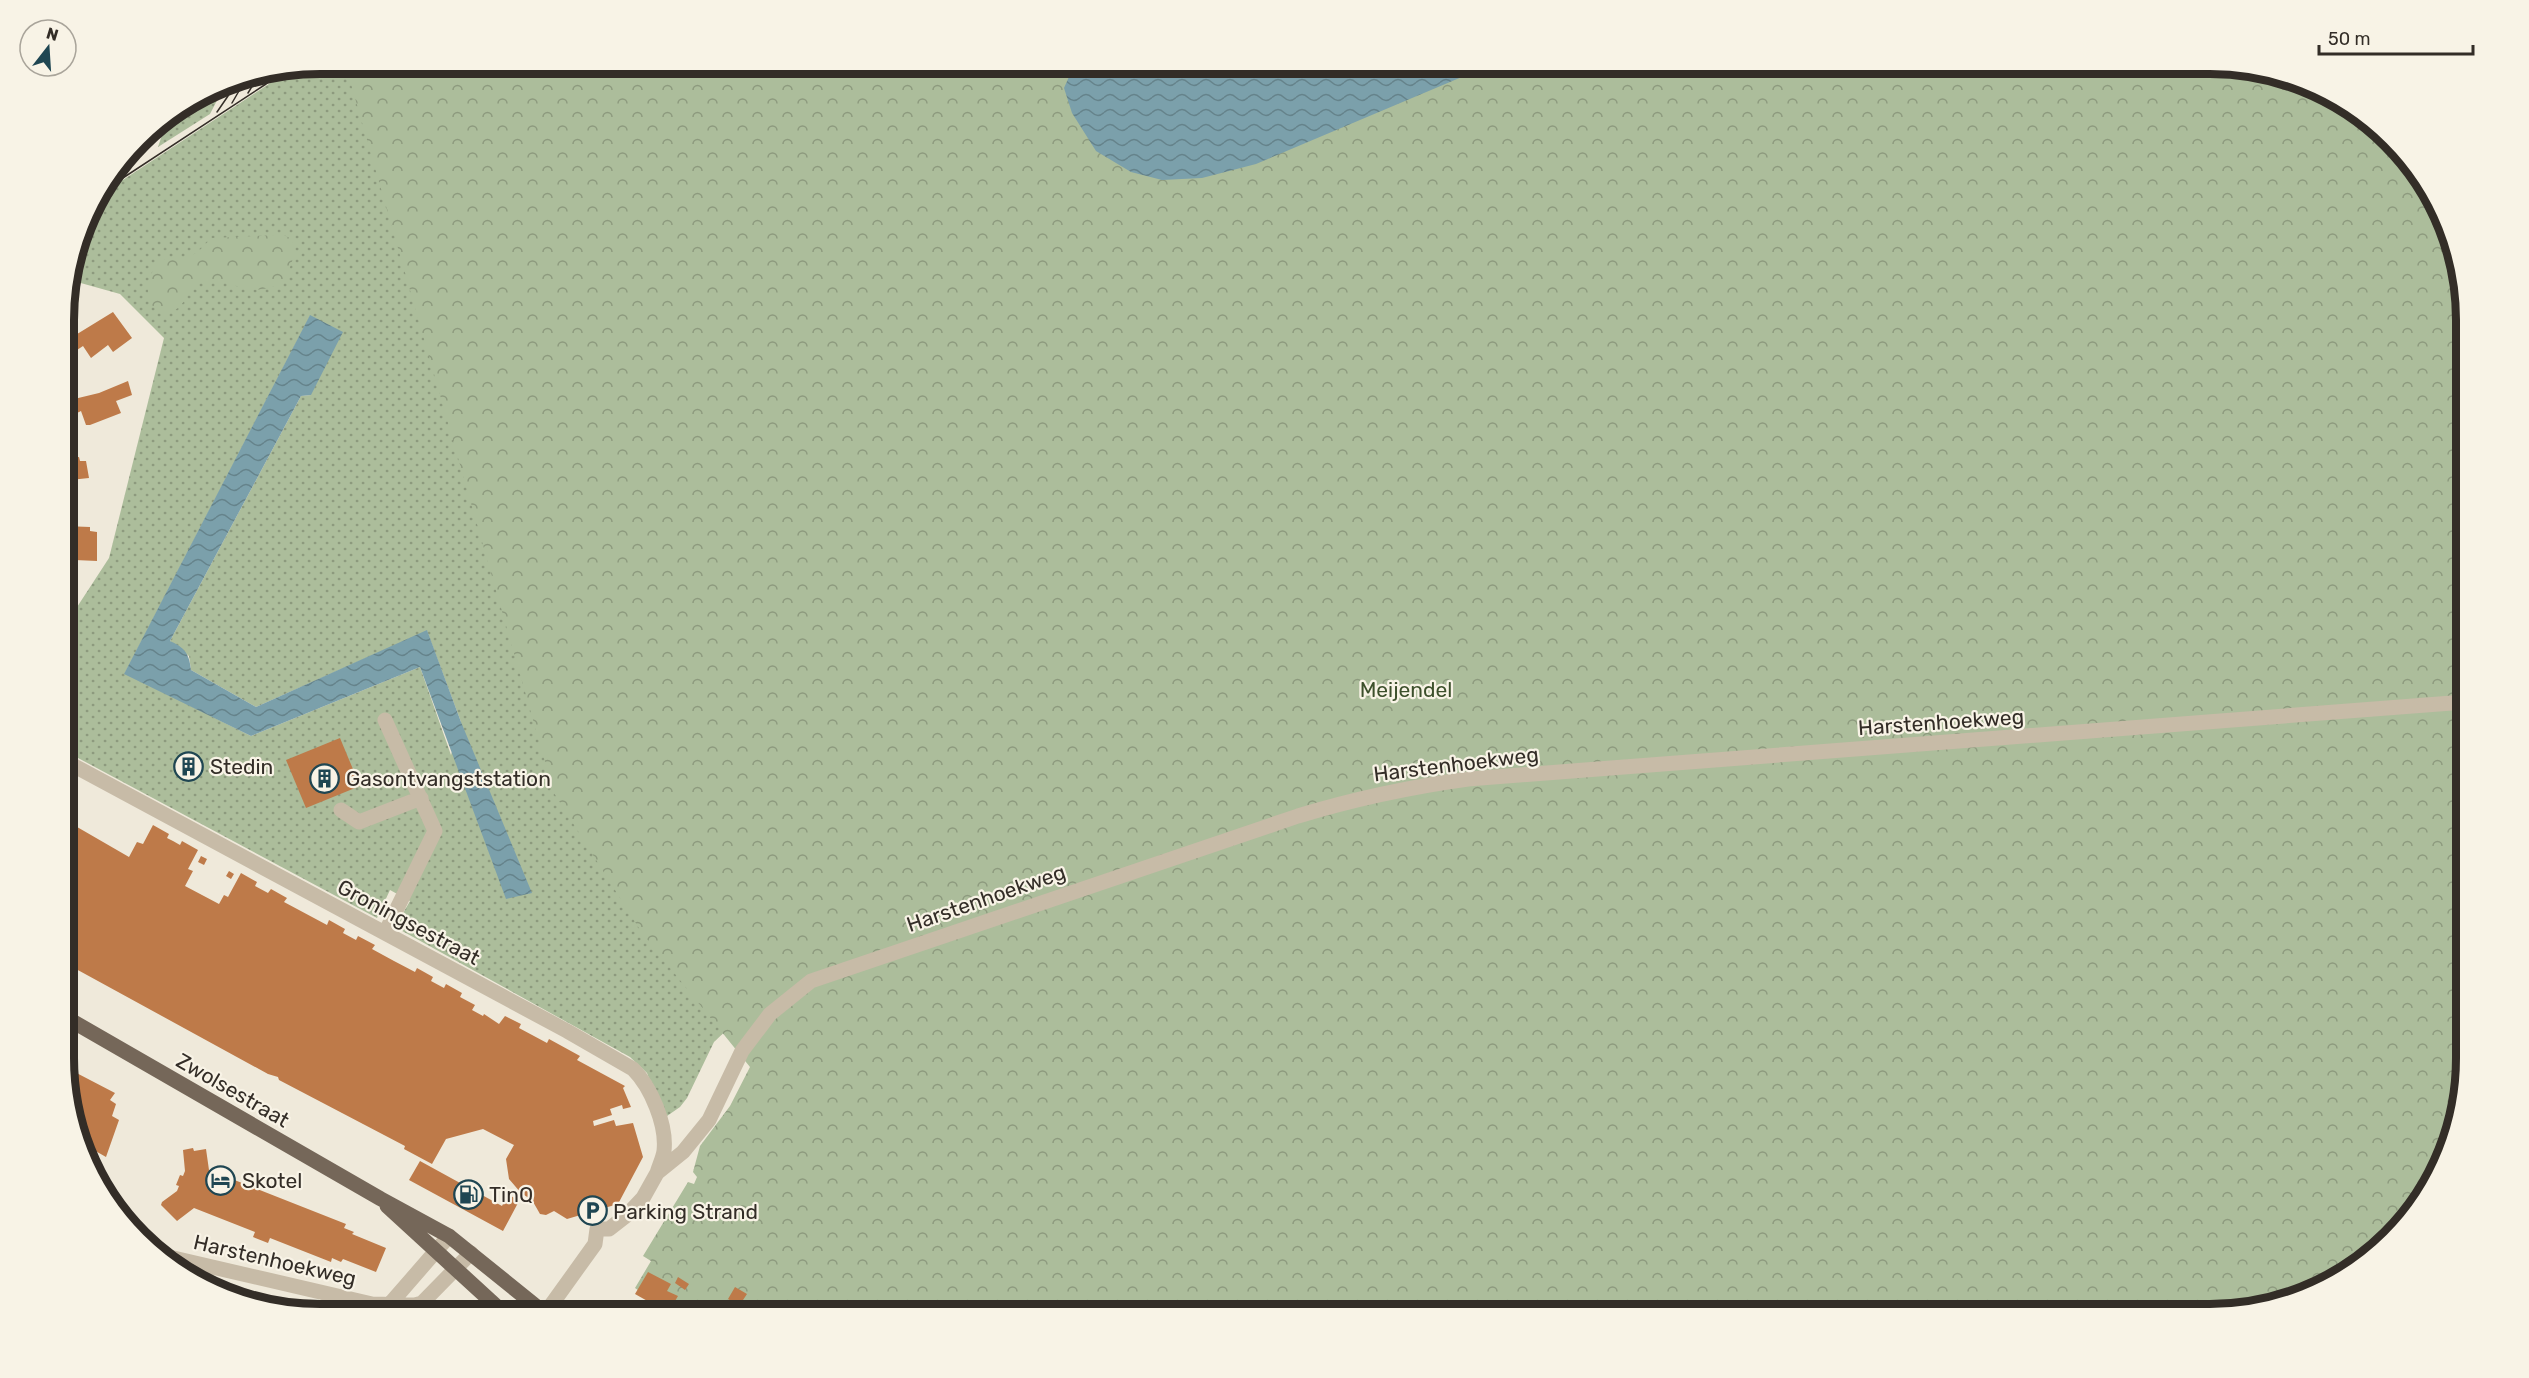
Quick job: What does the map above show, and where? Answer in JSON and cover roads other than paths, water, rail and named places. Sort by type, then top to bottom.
[{"type":"main road","name":"Zwolsestraat","points":[[74,1022],[449,1236],[532,1304]]},
{"type":"main road","name":"Zwolsestraat","points":[[381,1199],[494,1304]]},
{"type":"street","name":"Harstenhoekweg","points":[[553,1304],[595,1244],[597,1229],[609,1229],[627,1215],[644,1197],[657,1173],[683,1152],[709,1120],[742,1051],[770,1014],[811,981],[1298,816],[1367,796],[1468,779],[2456,703]]},
{"type":"street","points":[[385,720],[435,831],[385,933]]},
{"type":"street","name":"Groningsestraat","points":[[74,766],[633,1069],[641,1077],[657,1110],[664,1150],[657,1173]]},
{"type":"street","points":[[340,810],[359,822],[421,798]]},
{"type":"street","points":[[390,1304],[449,1236]]},
{"type":"street","name":"Harstenhoekweg","points":[[406,1304],[422,1303],[471,1253]]},
{"type":"street","name":"Harstenhoekweg","points":[[177,1259],[372,1304]]},
{"type":"street","points":[[343,1304],[344,1298]]},
{"type":"water","points":[[1070,74],[1469,74],[1256,164],[1202,178],[1162,180],[1131,172],[1096,151],[1072,113],[1064,88]]},
{"type":"water","points":[[310,315],[343,332],[311,395],[301,396],[170,641],[185,652],[191,670],[256,707],[427,630],[461,722],[532,893],[506,899],[420,667],[251,736],[124,674]]},
{"type":"tram line","points":[[115,183],[273,78]]},
{"type":"tram line","points":[[248,93],[254,83]]},
{"type":"tram line","points":[[232,103],[241,87]]},
{"type":"tram line","points":[[217,112],[230,90]]},
{"type":"place","name":"Stedin","points":[[189,766]]},
{"type":"place","name":"Gasontvangststation","points":[[325,778]]},
{"type":"place","name":"Skotel","points":[[221,1180]]},
{"type":"place","name":"TinQ","points":[[468,1194]]},
{"type":"place","name":"Parking Strand","points":[[592,1211]]},
{"type":"park label","name":"Meijendel","points":[[1406,689]]}]
